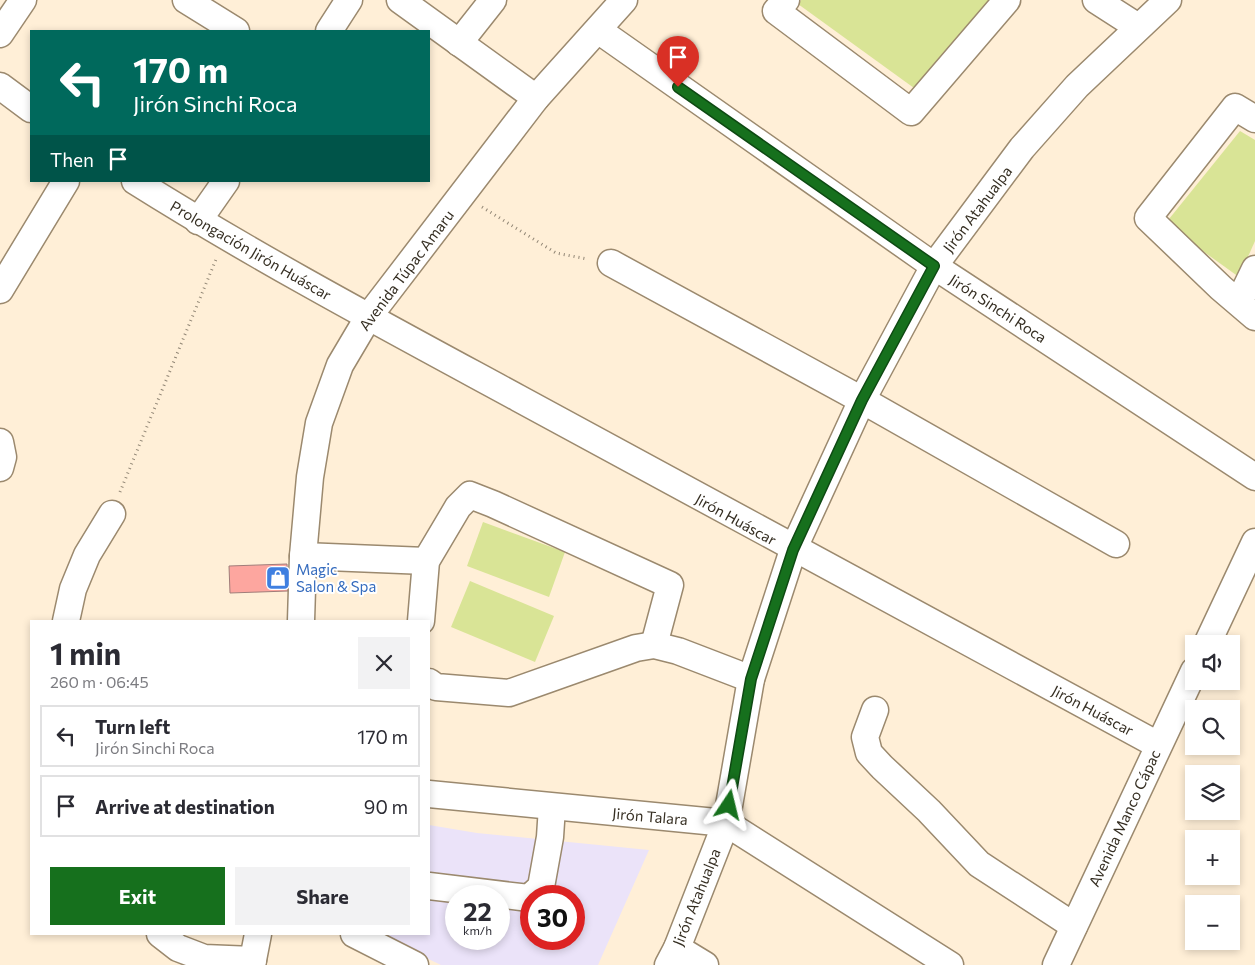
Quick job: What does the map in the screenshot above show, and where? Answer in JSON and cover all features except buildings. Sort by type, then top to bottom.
[{"type":"street","points":[[0,34],[23,0]]},
{"type":"street","points":[[186,0],[234,30]]},
{"type":"street","points":[[330,30],[349,0]]},
{"type":"street","points":[[400,0],[536,98]]},
{"type":"street","points":[[459,43],[493,0]]},
{"type":"street","name":"Avenida Túpac Amaru","points":[[301,620],[303,556],[310,477],[319,422],[340,365],[369,316],[536,98],[624,0]]},
{"type":"street","points":[[786,0],[776,12],[911,112],[1007,0]]},
{"type":"street","points":[[1096,0],[1138,27]]},
{"type":"street","name":"Jirón Atahualpa","points":[[672,956],[726,823],[751,679],[793,550],[862,400],[934,266],[1022,148],[1077,86],[1168,0]]},
{"type":"street","name":"Jirón Sinchi Roca","points":[[598,30],[934,266],[1255,476]]},
{"type":"street","points":[[0,86],[30,108]]},
{"type":"street","points":[[1255,119],[1235,107],[1148,218],[1221,288],[1247,309],[1255,269]]},
{"type":"street","points":[[0,290],[65,182]]},
{"type":"street","name":"Prolongación Jirón Huáscar","points":[[137,182],[198,221],[369,316]]},
{"type":"street","points":[[198,221],[225,182]]},
{"type":"street","points":[[611,263],[862,400],[1116,544]]},
{"type":"street","name":"Jirón Huáscar","points":[[369,316],[793,550],[1158,746]]},
{"type":"street","points":[[0,442],[3,457],[0,468]]},
{"type":"street","points":[[421,620],[426,561],[458,507],[470,495],[670,585],[654,645]]},
{"type":"street","points":[[66,620],[73,589],[87,555],[112,514]]},
{"type":"street","points":[[1211,635],[1255,542]]},
{"type":"street","points":[[303,556],[426,561]]},
{"type":"street","points":[[430,683],[436,686],[508,693],[636,648],[654,645],[678,651],[751,679]]},
{"type":"street","name":"Avenida Manco Cápac","points":[[1056,965],[1185,690]]},
{"type":"street","points":[[875,710],[865,737],[869,753],[929,811],[979,864],[1074,926]]},
{"type":"street","name":"Jirón Talara","points":[[430,794],[726,823],[950,965]]},
{"type":"street","points":[[430,886],[529,898],[541,887],[550,837],[552,807]]},
{"type":"street","points":[[161,935],[178,948],[204,958],[253,963],[258,935]]},
{"type":"street","points":[[356,935],[415,965]]},
{"type":"street","points":[[672,956],[705,965]]},
{"type":"path","points":[[462,195],[556,253],[611,263]]},
{"type":"path","points":[[112,514],[225,236]]},
{"type":"shaded area","points":[[430,825],[477,833],[649,850],[598,965],[441,965],[378,935],[430,935]]},
{"type":"green space","points":[[801,0],[999,0],[914,88],[798,4]]},
{"type":"green space","points":[[1240,131],[1255,140],[1255,241],[1239,277],[1165,224]]},
{"type":"green space","points":[[483,522],[565,552],[549,597],[467,566]]},
{"type":"green space","points":[[470,581],[554,616],[535,662],[451,627]]},
{"type":"place","name":"Magic Salon & Spa","points":[[278,578]]},
{"type":"route","points":[[678,87],[934,266],[862,400],[793,550],[751,679],[729,805]]}]
